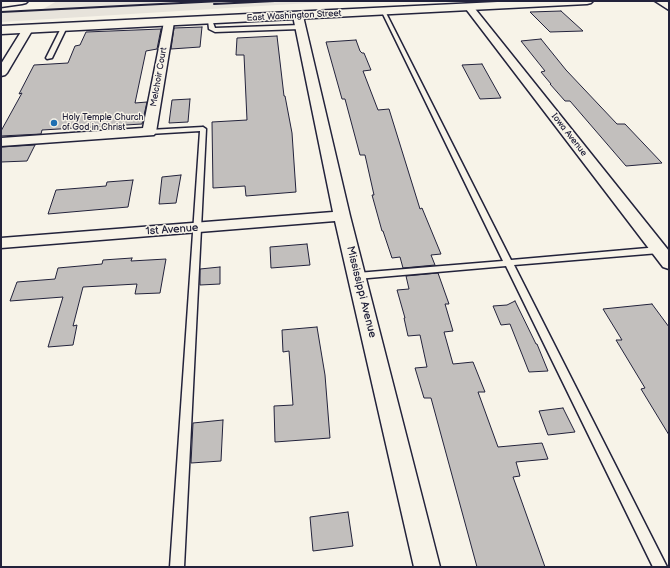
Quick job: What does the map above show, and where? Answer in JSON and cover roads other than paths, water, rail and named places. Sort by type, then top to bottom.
[{"type":"street","points":[[1,4],[22,1]]},
{"type":"street","name":"East Washington Street","points":[[1,30],[210,20],[299,21],[383,11],[587,1]]},
{"type":"street","points":[[660,1],[669,7]]},
{"type":"street","name":"Iowa Avenue","points":[[468,7],[669,263]]},
{"type":"street","name":"Mississippi Avenue","points":[[299,21],[342,216],[427,567]]},
{"type":"street","name":"Melchoir Court","points":[[149,132],[169,22]]},
{"type":"street","points":[[1,73],[28,29]]},
{"type":"street","points":[[1,142],[149,132]]},
{"type":"street","name":"1st Avenue","points":[[1,243],[342,216]]},
{"type":"lane","points":[[383,11],[660,567]]},
{"type":"lane","points":[[49,58],[64,27]]},
{"type":"lane","points":[[149,132],[203,129],[177,567]]},
{"type":"lane","points":[[357,276],[658,250]]},
{"type":"railway","points":[[1,12],[221,1]]},
{"type":"railway","points":[[214,4],[275,1]]},
{"type":"place","name":"Holy Temple Church of God in Christ","points":[[54,123]]}]
